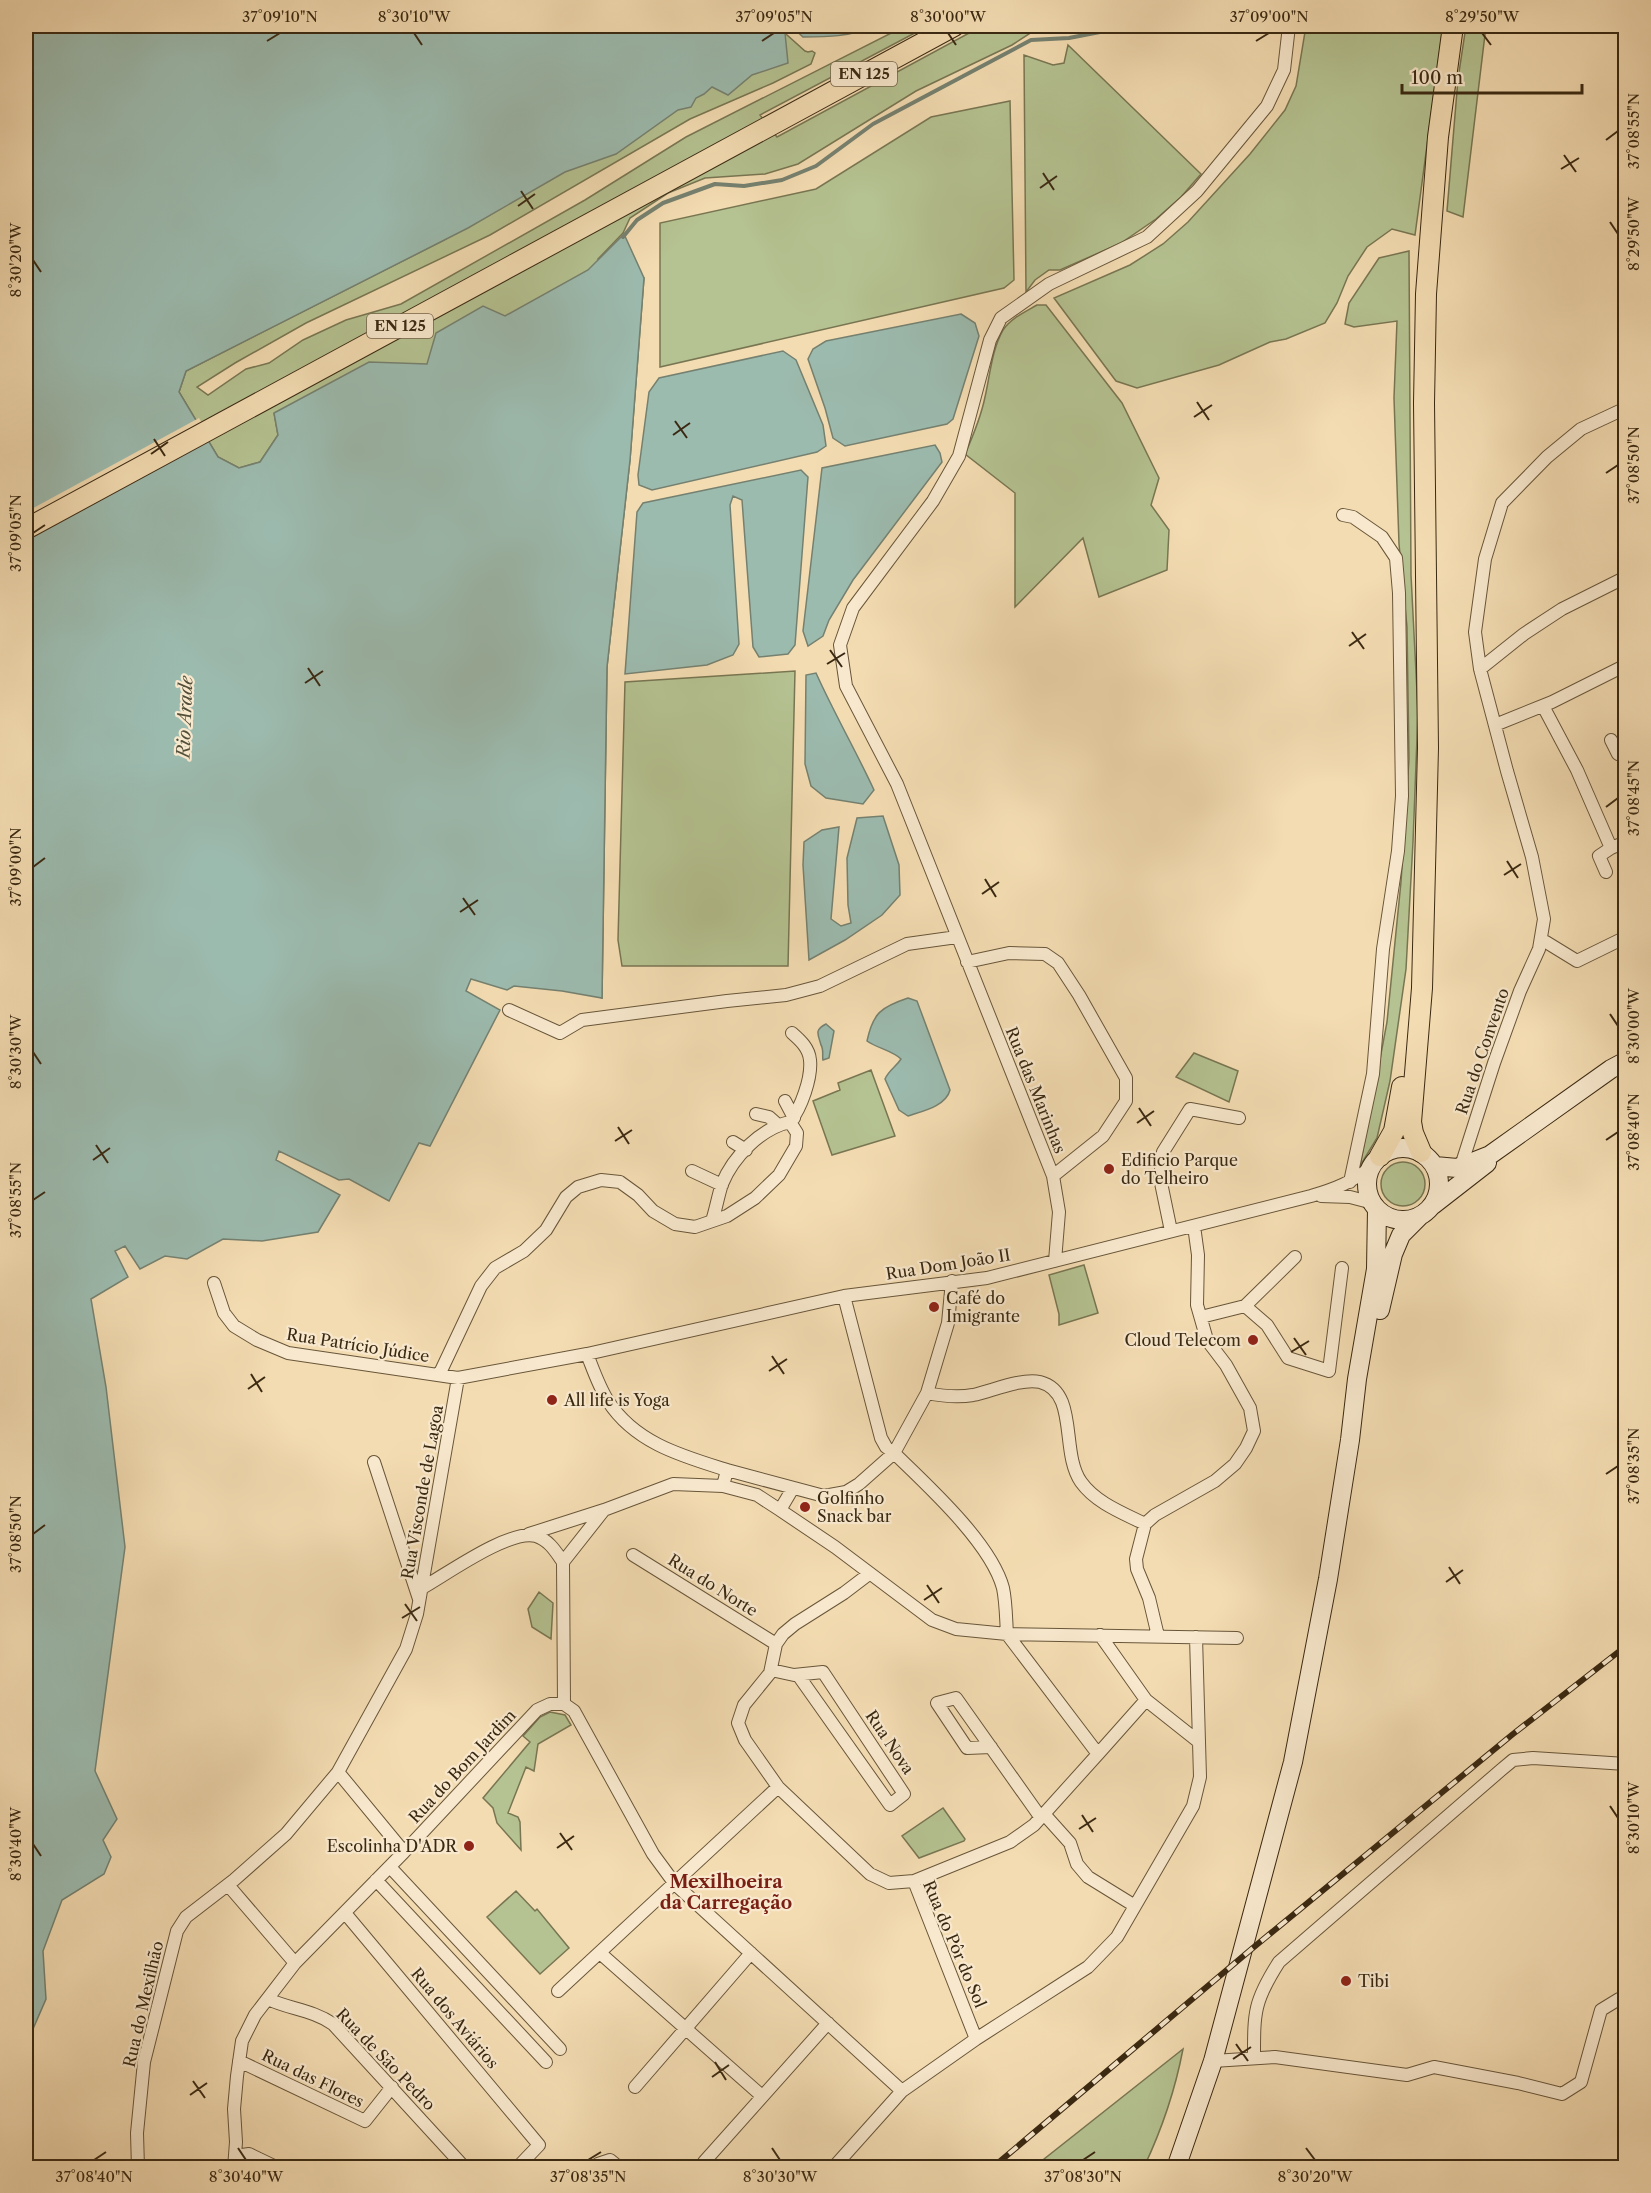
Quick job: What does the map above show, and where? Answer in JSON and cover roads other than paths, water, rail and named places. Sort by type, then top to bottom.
[{"type":"main road","name":"EN 125","points":[[26,529],[954,26]]},
{"type":"main road","points":[[1453,26],[1437,148],[1426,294],[1424,403],[1428,748],[1422,988],[1411,1122],[1421,1152],[1435,1166],[1462,1173],[1497,1156],[1528,1130]]},
{"type":"main road","points":[[1176,2168],[1213,2061],[1293,1762],[1328,1579],[1350,1440],[1357,1379],[1376,1269],[1375,1206],[1367,1181],[1394,1131],[1397,1120],[1406,1061],[1424,896]]},
{"type":"main road","points":[[1350,1440],[1393,1254],[1401,1235],[1462,1173],[1528,1130],[1611,1069],[1626,1061]]},
{"type":"main road","points":[[1376,1161],[1389,1151],[1400,1148],[1421,1152]]},
{"type":"main road","points":[[1375,1206],[1387,1216],[1398,1220],[1409,1220],[1426,1211],[1439,1186],[1435,1166]]},
{"type":"street","name":"Rua das Marinhas","points":[[1055,1261],[1059,1212],[1053,1176],[897,784],[846,686],[840,645],[853,608],[933,501],[959,456],[990,340],[1001,318],[1049,284],[1147,237],[1197,191],[1267,106],[1284,70],[1289,26]]},
{"type":"street","name":"Rua do Convento","points":[[1462,1173],[1505,1029],[1542,945],[1544,919],[1536,877],[1480,669],[1474,632],[1485,559],[1502,503],[1547,457],[1581,429],[1626,408]]},
{"type":"street","points":[[1343,515],[1353,518],[1382,537],[1396,558],[1399,593],[1402,776],[1398,851],[1383,950],[1373,1074],[1350,1182]]},
{"type":"street","points":[[1480,669],[1524,634],[1562,609],[1626,576]]},
{"type":"street","points":[[1495,725],[1543,706],[1626,664]]},
{"type":"street","points":[[1543,706],[1577,770],[1611,848]]},
{"type":"street","points":[[1611,740],[1618,754],[1626,750]]},
{"type":"street","points":[[1606,872],[1599,856],[1626,842]]},
{"type":"street","points":[[509,1010],[560,1034],[582,1020],[727,1000],[786,995],[820,986],[907,944],[957,937]]},
{"type":"street","points":[[1542,945],[1577,961],[1626,937]]},
{"type":"street","points":[[967,962],[1009,953],[1045,954],[1058,963],[1079,994],[1126,1078],[1126,1101],[1103,1136],[1053,1176]]},
{"type":"street","points":[[711,1221],[722,1185],[733,1162],[746,1150],[787,1122],[800,1108],[810,1059],[804,1044],[792,1033]]},
{"type":"street","points":[[785,1101],[787,1122]]},
{"type":"street","points":[[1171,1231],[1160,1178],[1163,1152],[1190,1108],[1239,1118]]},
{"type":"street","points":[[439,1375],[481,1286],[495,1268],[524,1251],[546,1230],[566,1197],[578,1187],[601,1180],[620,1182],[638,1195],[652,1211],[675,1224],[695,1227],[727,1216],[755,1198],[779,1175],[796,1146],[797,1133],[787,1122],[756,1114]]},
{"type":"street","points":[[733,1142],[746,1150]]},
{"type":"street","points":[[1311,1196],[1350,1182],[1376,1161]]},
{"type":"street","points":[[692,1171],[722,1185]]},
{"type":"street","points":[[1311,1196],[1350,1197],[1375,1206]]},
{"type":"street","name":"Rua Dom João II","points":[[587,1354],[844,1296],[987,1278],[1311,1196]]},
{"type":"street","points":[[1158,1636],[1149,1598],[1137,1569],[1136,1559],[1145,1524],[1155,1515],[1215,1481],[1240,1456],[1254,1431],[1250,1408],[1226,1365],[1208,1340],[1197,1305],[1198,1255],[1194,1226]]},
{"type":"street","points":[[1201,1317],[1245,1306],[1295,1257]]},
{"type":"street","points":[[1245,1306],[1267,1325],[1288,1358],[1329,1371],[1342,1268]]},
{"type":"street","points":[[587,1354],[607,1400],[624,1422],[662,1448],[727,1470],[824,1496],[846,1492],[859,1484],[894,1453],[927,1393],[948,1323],[952,1281]]},
{"type":"street","name":"Rua Patrício Júdice","points":[[214,1283],[224,1313],[234,1326],[256,1340],[288,1353],[458,1378],[587,1354]]},
{"type":"street","points":[[844,1296],[881,1438],[886,1448],[942,1500],[990,1557],[1003,1588],[1007,1634],[1098,1754]]},
{"type":"street","name":"Rua Visconde de Lagoa","points":[[338,1772],[405,1649],[421,1594],[458,1378]]},
{"type":"street","points":[[927,1393],[948,1396],[970,1395],[1029,1381],[1051,1386],[1058,1393],[1063,1404],[1068,1448],[1080,1482],[1090,1494],[1145,1524]]},
{"type":"street","points":[[374,1462],[421,1594],[504,1540],[604,1510],[673,1484],[723,1486],[757,1495],[835,1547],[932,1620],[956,1629],[1007,1634],[1237,1638]]},
{"type":"street","points":[[723,1486],[727,1470]]},
{"type":"street","points":[[780,1510],[793,1488]]},
{"type":"street","points":[[563,1562],[604,1510]]},
{"type":"street","points":[[522,1536],[537,1536],[551,1545],[563,1562],[564,1704],[574,1711],[653,1854],[675,1884],[902,2091]]},
{"type":"street","name":"Rua do Norte","points":[[633,1555],[776,1644]]},
{"type":"street","points":[[776,1644],[795,1624],[869,1574]]},
{"type":"street","points":[[1100,1635],[1146,1700],[1198,1742]]},
{"type":"street","points":[[833,2168],[902,2091],[976,2039],[1088,1968],[1116,1937],[1193,1806],[1200,1777],[1196,1637]]},
{"type":"street","name":"Rua do Pôr do Sol","points":[[776,1644],[771,1670],[744,1706],[738,1723],[745,1740],[778,1787],[870,1874],[890,1883],[914,1881],[976,2039]]},
{"type":"street","name":"Rua Nova","points":[[771,1670],[798,1675],[823,1672],[904,1794],[890,1804],[798,1675]]},
{"type":"street","points":[[991,1747],[968,1748],[937,1703],[956,1698],[1043,1816],[1070,1843],[1077,1864],[1088,1876],[1135,1906]]},
{"type":"street","points":[[914,1881],[1010,1842],[1043,1816],[1146,1700]]},
{"type":"street","name":"Rua do Bom Jardim","points":[[235,2162],[234,2109],[242,2041],[255,2015],[296,1963],[390,1867],[537,1710],[550,1704],[564,1704]]},
{"type":"street","points":[[1254,2056],[1254,2016],[1258,2000],[1279,1962],[1501,1770],[1514,1760],[1533,1758],[1626,1764]]},
{"type":"street","points":[[338,1772],[404,1852]]},
{"type":"street","name":"Rua do Mexilhão","points":[[138,2168],[137,2133],[144,2062],[177,1931],[186,1917],[228,1885],[286,1834],[338,1772]]},
{"type":"street","points":[[558,1991],[778,1787]]},
{"type":"street","points":[[390,1867],[560,2049]]},
{"type":"street","points":[[376,1880],[546,2062]]},
{"type":"street","points":[[228,1885],[296,1963]]},
{"type":"street","name":"Rua dos Aviários","points":[[345,1913],[539,2145],[517,2168]]},
{"type":"street","points":[[600,1953],[762,2096]]},
{"type":"street","points":[[635,2087],[751,1953]]},
{"type":"street","points":[[1213,2061],[1275,2057],[1407,2075],[1434,2067],[1562,2094],[1581,2082],[1601,2010],[1619,1999],[1626,2001]]},
{"type":"street","name":"Rua de São Pedro","points":[[268,2000],[322,2016],[333,2024],[465,2168]]},
{"type":"street","points":[[704,2162],[828,2023]]},
{"type":"street","name":"Rua das Flores","points":[[240,2061],[365,2121],[392,2087]]},
{"type":"street","points":[[236,2142],[249,2154],[278,2168]]},
{"type":"street","points":[[235,2162],[249,2154]]},
{"type":"street","points":[[594,2168],[610,2160],[620,2168]]},
{"type":"water","name":"Rio Arade","points":[[26,26],[777,26],[785,33],[788,63],[752,75],[728,95],[712,87],[696,98],[691,107],[678,110],[616,154],[565,172],[468,228],[186,371],[179,392],[218,457],[239,468],[260,462],[278,435],[274,413],[369,362],[427,364],[436,333],[483,306],[505,316],[588,270],[624,234],[644,278],[630,460],[607,667],[602,998],[514,986],[507,990],[471,979],[466,991],[500,1010],[430,1146],[419,1143],[389,1201],[349,1179],[339,1180],[279,1151],[276,1160],[340,1195],[318,1232],[262,1241],[223,1239],[187,1259],[165,1256],[140,1269],[125,1246],[115,1251],[128,1277],[91,1299],[106,1387],[125,1547],[95,1771],[117,1819],[103,1840],[111,1857],[104,1874],[62,1900],[43,1951],[46,1999],[26,2045]]},
{"type":"water","points":[[791,26],[872,26],[847,34],[803,37]]},
{"type":"water","points":[[961,314],[975,323],[979,336],[953,419],[947,424],[845,446],[833,438],[808,359],[813,349],[826,341]]},
{"type":"water","points":[[783,351],[796,360],[823,425],[826,446],[817,452],[652,490],[639,485],[638,475],[649,392],[659,378]]},
{"type":"water","points":[[935,445],[942,462],[853,580],[829,620],[823,636],[808,646],[803,631],[822,468]]},
{"type":"water","points":[[801,470],[808,477],[795,645],[788,654],[759,657],[753,647],[742,500],[733,496],[730,505],[739,644],[733,655],[707,665],[625,674],[637,512],[643,503]]},
{"type":"water","points":[[816,673],[874,790],[863,804],[826,798],[811,786],[805,764],[806,675]]},
{"type":"water","points":[[883,816],[899,865],[900,895],[882,915],[845,940],[809,960],[803,865],[804,842],[822,830],[839,827],[831,919],[841,926],[851,923],[848,905],[847,858],[857,818]]},
{"type":"water","points":[[908,998],[917,1001],[950,1090],[948,1096],[939,1104],[908,1116],[899,1110],[885,1079],[901,1059],[867,1041],[875,1017],[885,1008]]},
{"type":"water","points":[[826,1024],[834,1031],[829,1058],[823,1060],[818,1033],[820,1028]]},
{"type":"waterway","points":[[623,237],[637,220],[663,203],[715,184],[744,186],[782,180],[816,166],[873,124],[1031,40],[1069,38],[1131,26]]},
{"type":"railway","points":[[992,2168],[1254,1947],[1513,1734],[1626,1646]]},
{"type":"place","name":"Edificio Parque do Telheiro","points":[[1109,1169]]},
{"type":"place","name":"Café do Imigrante","points":[[934,1307]]},
{"type":"place","name":"Cloud Telecom","points":[[1253,1340]]},
{"type":"place","name":"All life is Yoga","points":[[552,1400]]},
{"type":"place","name":"Golfinho Snack bar","points":[[805,1507]]},
{"type":"place","name":"Escolinha D'ADR","points":[[469,1846]]},
{"type":"place","name":"Tibi","points":[[1346,1981]]},
{"type":"district","name":"Mexilhoeira da Carregação","points":[[726,1892]]}]
